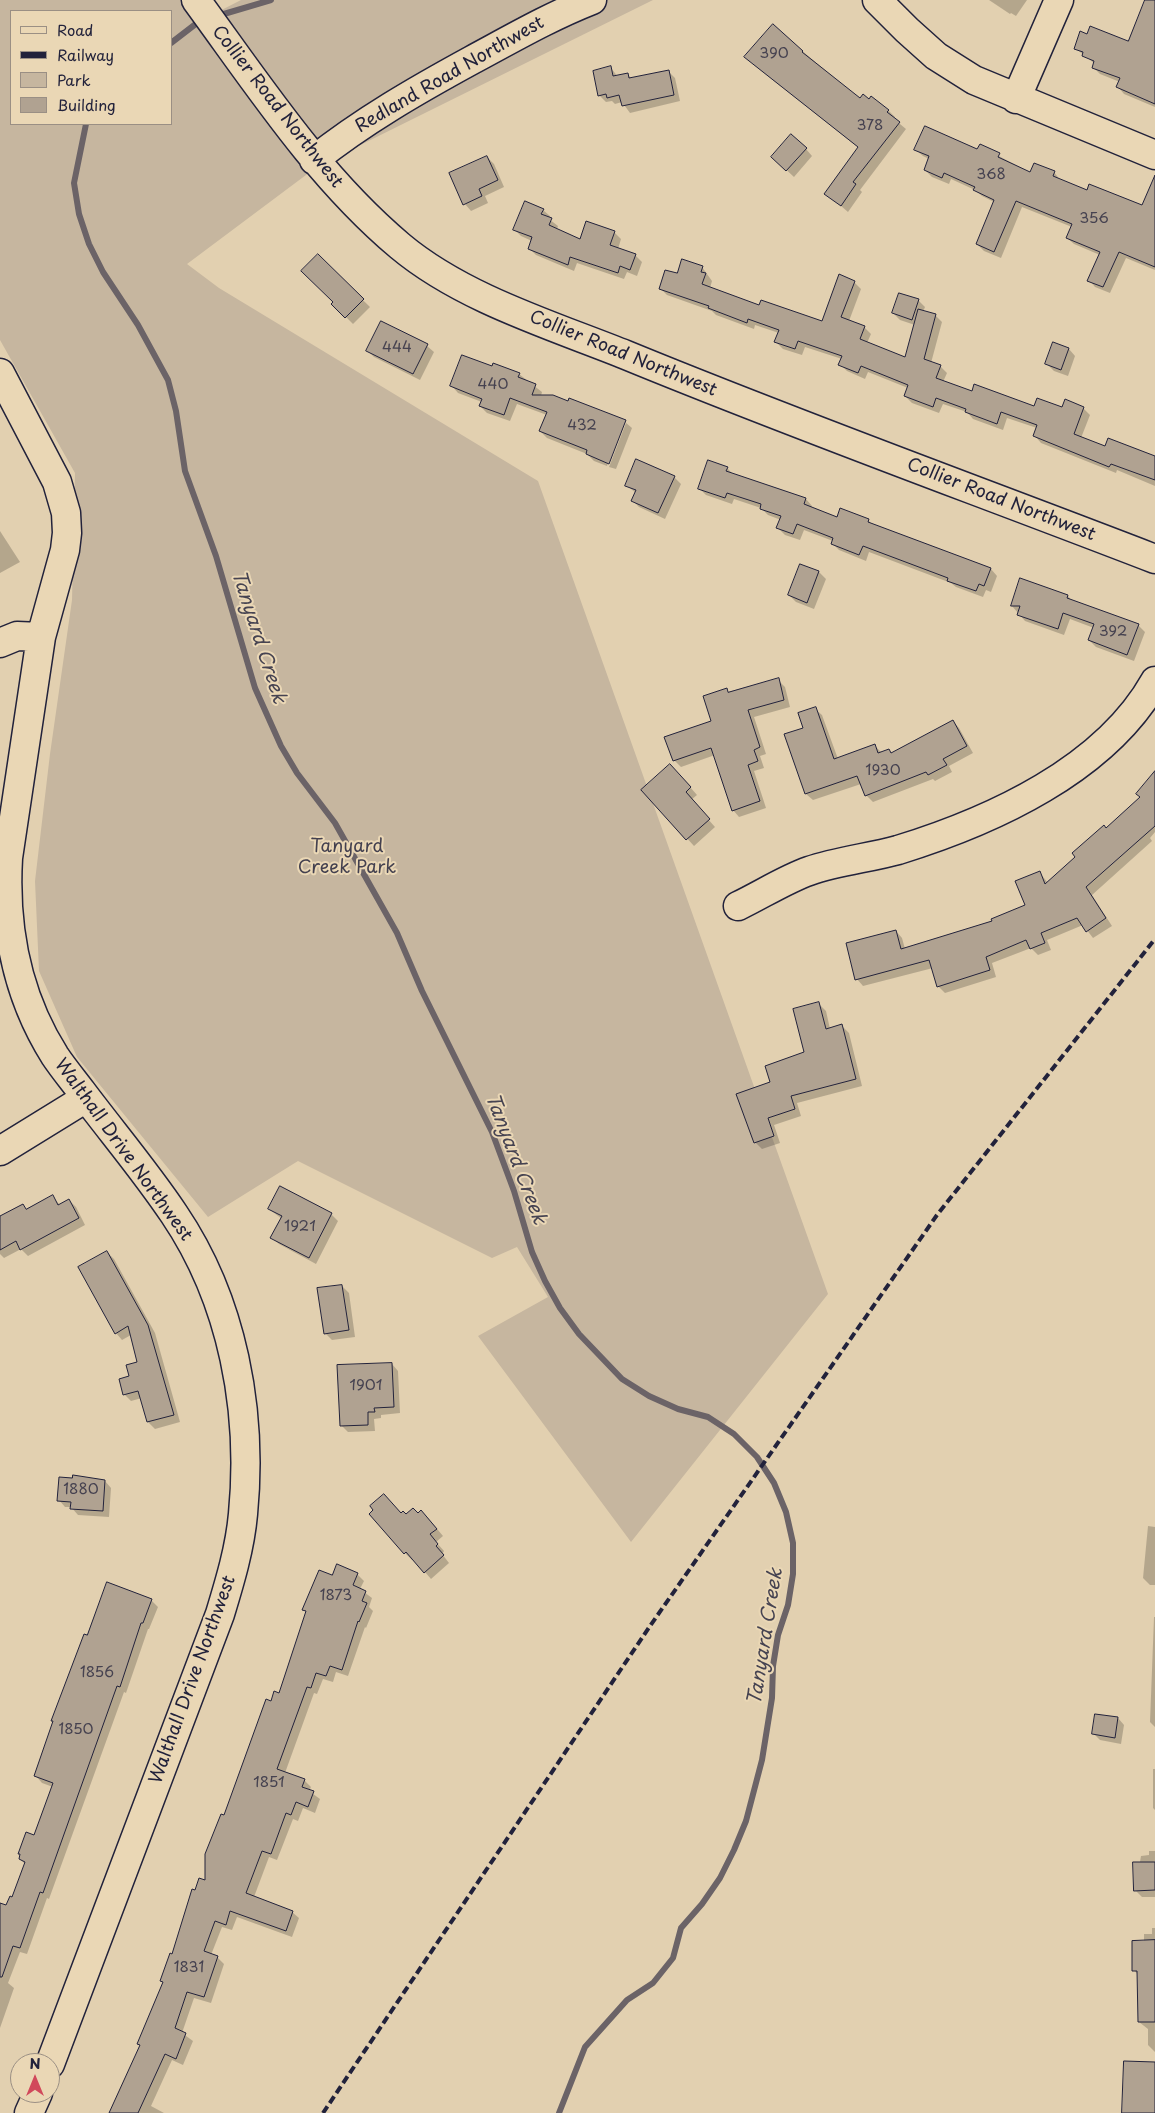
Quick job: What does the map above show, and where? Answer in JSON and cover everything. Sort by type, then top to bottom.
[{"type":"street","name":"Collier Road Northwest","points":[[196,0],[314,160],[348,198],[401,247],[439,274],[478,296],[667,372],[1155,559]]},
{"type":"street","name":"Redland Road Northwest","points":[[314,160],[348,133],[416,91],[554,15],[592,0]]},
{"type":"street","points":[[877,0],[936,56],[974,80],[1155,155]]},
{"type":"street","points":[[1016,99],[1059,0]]},
{"type":"street","name":"Walthall Drive Northwest","points":[[0,372],[57,482],[66,513],[67,533],[65,550],[41,637],[8,858],[6,889],[8,920],[17,971],[33,1015],[55,1056],[174,1214],[198,1256],[217,1298],[233,1351],[243,1405],[247,1460],[241,1528],[235,1562],[220,1614],[54,2053]]},
{"type":"street","points":[[0,643],[17,636],[41,637]]},
{"type":"street","points":[[738,906],[809,871],[897,850],[953,831],[1034,793],[1076,768],[1116,732],[1155,681]]},
{"type":"street","points":[[0,1151],[86,1098]]},
{"type":"green space","name":"Tanyard Creek Park","points":[[0,0],[192,0],[206,18],[241,0],[653,0],[318,166],[187,264],[219,288],[538,481],[828,1294],[631,1542],[478,1336],[548,1297],[517,1247],[492,1258],[298,1161],[208,1217],[77,1057],[39,971],[35,881],[50,754],[72,600],[75,473],[0,340]]},
{"type":"building","points":[[1145,0],[1155,0],[1155,104],[1116,87],[1120,78],[1092,68],[1094,61],[1082,56],[1083,52],[1074,49],[1080,31],[1087,34],[1090,26],[1128,41]]},
{"type":"building","points":[[773,24],[802,52],[860,98],[863,94],[869,99],[871,96],[889,110],[887,112],[900,122],[853,182],[856,184],[841,206],[824,194],[858,147],[744,57]]},
{"type":"building","points":[[611,66],[613,76],[628,73],[629,78],[669,70],[674,95],[622,106],[619,95],[607,98],[606,94],[598,96],[593,71]]},
{"type":"building","points":[[925,126],[977,149],[980,144],[1000,153],[998,157],[1030,172],[1034,163],[1055,171],[1053,176],[1087,190],[1089,184],[1142,205],[1155,175],[1155,267],[1119,252],[1103,287],[1087,281],[1100,252],[1066,238],[1072,224],[1016,201],[994,252],[976,244],[994,200],[973,190],[975,187],[944,173],[942,178],[924,170],[929,156],[914,150]]},
{"type":"building","points":[[791,134],[807,148],[786,171],[771,157]]},
{"type":"building","points":[[487,156],[498,180],[479,189],[482,196],[463,205],[449,173]]},
{"type":"building","points":[[525,201],[544,209],[541,214],[552,218],[549,225],[580,239],[586,221],[615,231],[610,245],[636,254],[630,270],[620,266],[618,273],[570,257],[568,265],[528,249],[532,237],[513,230]]},
{"type":"building","points":[[318,254],[364,299],[345,318],[331,304],[333,302],[301,271]]},
{"type":"building","points":[[682,259],[703,266],[701,272],[706,273],[702,284],[759,305],[761,300],[822,321],[839,274],[855,281],[841,317],[865,326],[860,339],[905,357],[918,309],[936,314],[924,359],[941,365],[936,378],[972,391],[974,384],[1034,406],[1037,398],[1062,407],[1065,399],[1084,407],[1074,434],[1105,446],[1108,438],[1155,456],[1155,480],[1111,464],[1109,467],[1033,436],[1037,425],[1001,412],[997,424],[965,412],[966,409],[936,398],[933,407],[904,396],[908,385],[861,366],[858,373],[838,365],[842,356],[798,341],[795,349],[774,342],[779,330],[748,319],[747,323],[708,308],[709,306],[659,289],[665,270],[677,273]]},
{"type":"building","points":[[899,293],[919,299],[912,320],[892,313]]},
{"type":"building","points":[[381,321],[428,344],[413,374],[366,351]]},
{"type":"building","points":[[1053,342],[1069,348],[1061,370],[1045,364]]},
{"type":"building","points":[[462,355],[492,366],[493,363],[520,373],[518,377],[536,384],[532,395],[553,395],[568,401],[569,398],[626,420],[609,464],[586,454],[587,450],[539,431],[547,412],[510,398],[504,415],[479,406],[482,399],[450,386]]},
{"type":"building","points":[[636,459],[675,476],[658,513],[631,501],[636,490],[625,486]]},
{"type":"building","points":[[708,460],[728,467],[726,471],[806,498],[804,504],[837,517],[840,508],[869,519],[868,522],[991,568],[984,586],[979,584],[976,591],[947,581],[948,578],[863,546],[859,555],[831,544],[833,538],[797,524],[793,534],[776,528],[781,516],[760,509],[761,504],[727,493],[725,498],[698,489]]},
{"type":"building","points":[[800,564],[819,571],[807,603],[788,595]]},
{"type":"building","points":[[1020,578],[1068,595],[1067,598],[1139,624],[1127,655],[1088,640],[1094,624],[1063,613],[1058,629],[1017,615],[1020,606],[1011,606]]},
{"type":"building","points":[[779,678],[784,700],[748,710],[760,747],[754,750],[758,761],[748,765],[760,801],[732,811],[711,748],[673,761],[664,737],[711,721],[703,696],[727,688],[728,692]]},
{"type":"building","points":[[816,707],[834,759],[875,744],[878,753],[889,749],[891,753],[953,720],[967,746],[943,759],[947,765],[928,775],[926,772],[865,796],[857,776],[805,794],[784,734],[803,728],[798,713]]},
{"type":"building","points":[[670,764],[691,787],[686,792],[710,819],[686,840],[641,790]]},
{"type":"building","points":[[1155,771],[1155,826],[1086,887],[1106,918],[1086,932],[1077,918],[1041,933],[1045,943],[1030,949],[1026,940],[986,957],[990,970],[937,987],[929,960],[855,980],[846,943],[896,930],[901,949],[992,921],[991,919],[1025,905],[1015,881],[1040,871],[1045,884],[1075,857],[1072,853],[1104,825],[1106,828],[1140,797],[1136,794]]},
{"type":"building","points":[[819,1002],[826,1029],[842,1024],[856,1079],[791,1096],[795,1109],[768,1118],[774,1136],[754,1143],[736,1094],[770,1082],[765,1066],[804,1052],[793,1009]]},
{"type":"building","points":[[280,1186],[332,1213],[309,1258],[270,1238],[282,1216],[268,1209]]},
{"type":"building","points":[[53,1195],[58,1205],[69,1199],[79,1218],[20,1250],[16,1241],[0,1250],[0,1216],[23,1204],[26,1209]]},
{"type":"building","points":[[107,1251],[148,1325],[174,1415],[147,1422],[138,1391],[123,1395],[119,1379],[129,1376],[126,1365],[137,1362],[128,1326],[115,1334],[78,1267]]},
{"type":"building","points":[[342,1285],[349,1330],[324,1334],[317,1288]]},
{"type":"building","points":[[392,1363],[394,1407],[374,1408],[375,1412],[368,1412],[368,1425],[340,1426],[337,1365]]},
{"type":"building","points":[[73,1475],[105,1480],[103,1511],[70,1509],[71,1502],[57,1501],[59,1477],[72,1478]]},
{"type":"building","points":[[384,1494],[401,1513],[403,1511],[406,1514],[413,1508],[418,1513],[421,1510],[437,1529],[430,1534],[438,1544],[436,1546],[444,1555],[424,1573],[406,1552],[404,1554],[369,1514],[373,1510],[370,1506]]},
{"type":"building","points":[[337,1564],[358,1573],[353,1585],[366,1591],[362,1601],[367,1603],[358,1621],[342,1670],[330,1666],[326,1676],[316,1673],[311,1688],[307,1687],[277,1769],[305,1779],[302,1787],[314,1791],[308,1807],[296,1802],[291,1815],[286,1813],[271,1854],[262,1851],[246,1893],[293,1911],[286,1931],[230,1911],[226,1925],[215,1921],[204,1951],[218,1956],[204,1997],[187,1992],[175,2028],[186,2033],[176,2059],[165,2054],[138,2113],[109,2113],[140,2045],[137,2044],[163,1982],[160,1981],[170,1953],[172,1954],[192,1889],[195,1890],[199,1878],[205,1880],[205,1854],[221,1814],[224,1815],[266,1699],[271,1701],[274,1691],[279,1693],[306,1611],[302,1610],[319,1570],[332,1575]]},
{"type":"building","points":[[107,1582],[152,1599],[143,1623],[141,1623],[120,1687],[117,1686],[43,1893],[40,1892],[20,1948],[13,1946],[2,1977],[0,1977],[0,1903],[6,1905],[10,1896],[12,1897],[25,1862],[19,1859],[20,1854],[18,1854],[26,1832],[34,1835],[53,1783],[34,1776],[53,1721],[51,1721],[84,1634],[87,1635]]},
{"type":"building","points":[[1095,1714],[1118,1717],[1115,1738],[1092,1734]]},
{"type":"building","points":[[1133,1862],[1155,1862],[1155,1890],[1134,1891]]},
{"type":"building","points":[[1155,1940],[1155,2022],[1138,2022],[1137,1971],[1132,1971],[1132,1941]]},
{"type":"building","points":[[1124,2061],[1155,2062],[1155,2113],[1122,2113]]},
{"type":"waterway","name":"Tanyard Creek","points":[[217,16],[271,0]]},
{"type":"waterway","name":"Tanyard Creek","points":[[172,42],[197,23],[203,21]]},
{"type":"waterway","name":"Tanyard Creek","points":[[86,125],[74,183],[79,214],[89,244],[103,272],[138,325],[168,380],[176,411],[185,471],[216,556],[255,688],[281,746],[297,773],[335,823],[397,933],[422,991],[492,1132],[514,1191],[532,1252],[545,1281],[560,1308],[579,1334],[622,1379],[649,1396],[678,1409],[708,1417],[734,1434],[757,1457],[774,1483],[786,1512],[793,1543],[793,1574],[788,1605],[778,1635],[773,1666],[772,1698],[762,1760],[746,1821],[720,1878],[702,1904],[681,1928],[673,1958],[653,1983],[627,2000],[585,2047],[559,2113]]},
{"type":"railway","points":[[323,2113],[650,1626],[937,1215],[1155,939]]}]
